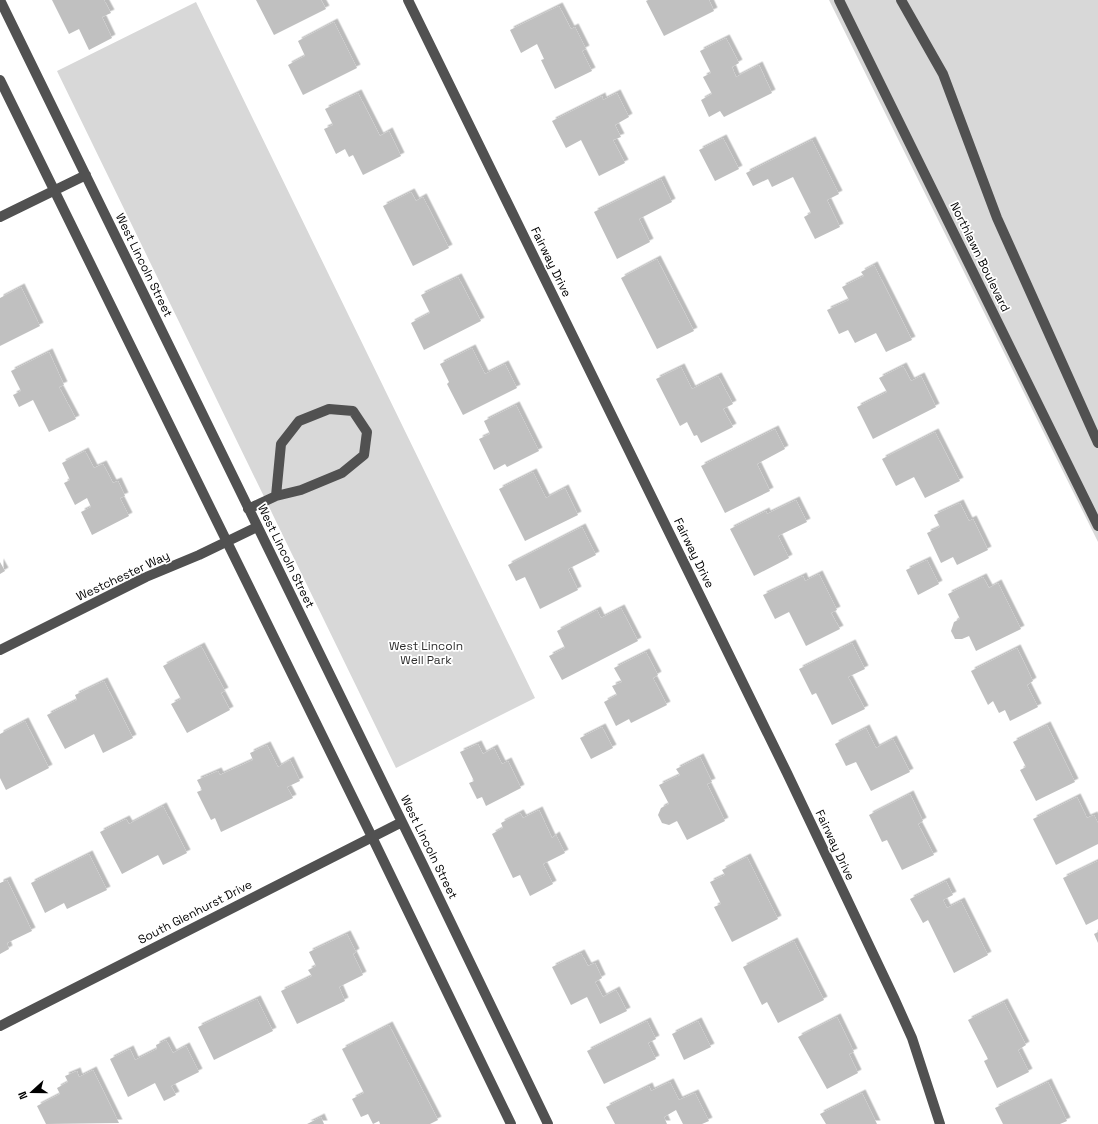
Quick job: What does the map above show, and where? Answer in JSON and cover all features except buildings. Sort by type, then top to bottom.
[{"type":"street","name":"West Lincoln Street","points":[[0,0],[548,1124]]},
{"type":"street","name":"Fairway Drive","points":[[408,0],[787,773],[894,998],[912,1038],[940,1124]]},
{"type":"street","name":"Northlawn Boulevard","points":[[838,0],[1098,526]]},
{"type":"street","points":[[902,0],[943,74],[997,218],[1098,443]]},
{"type":"street","points":[[0,80],[372,837],[511,1124]]},
{"type":"street","points":[[0,217],[86,175]]},
{"type":"street","points":[[248,509],[276,496],[301,490],[342,473],[364,455],[367,432],[353,411],[329,409],[299,421],[281,444],[276,496]]},
{"type":"street","name":"Westchester Way","points":[[0,650],[146,577],[257,527]]},
{"type":"street","name":"South Glenhurst Drive","points":[[0,1026],[402,822]]},
{"type":"green space","points":[[829,0],[1098,0],[1098,542]]},
{"type":"green space","name":"West Lincoln Well Park","points":[[196,2],[535,698],[396,768],[57,71]]}]
